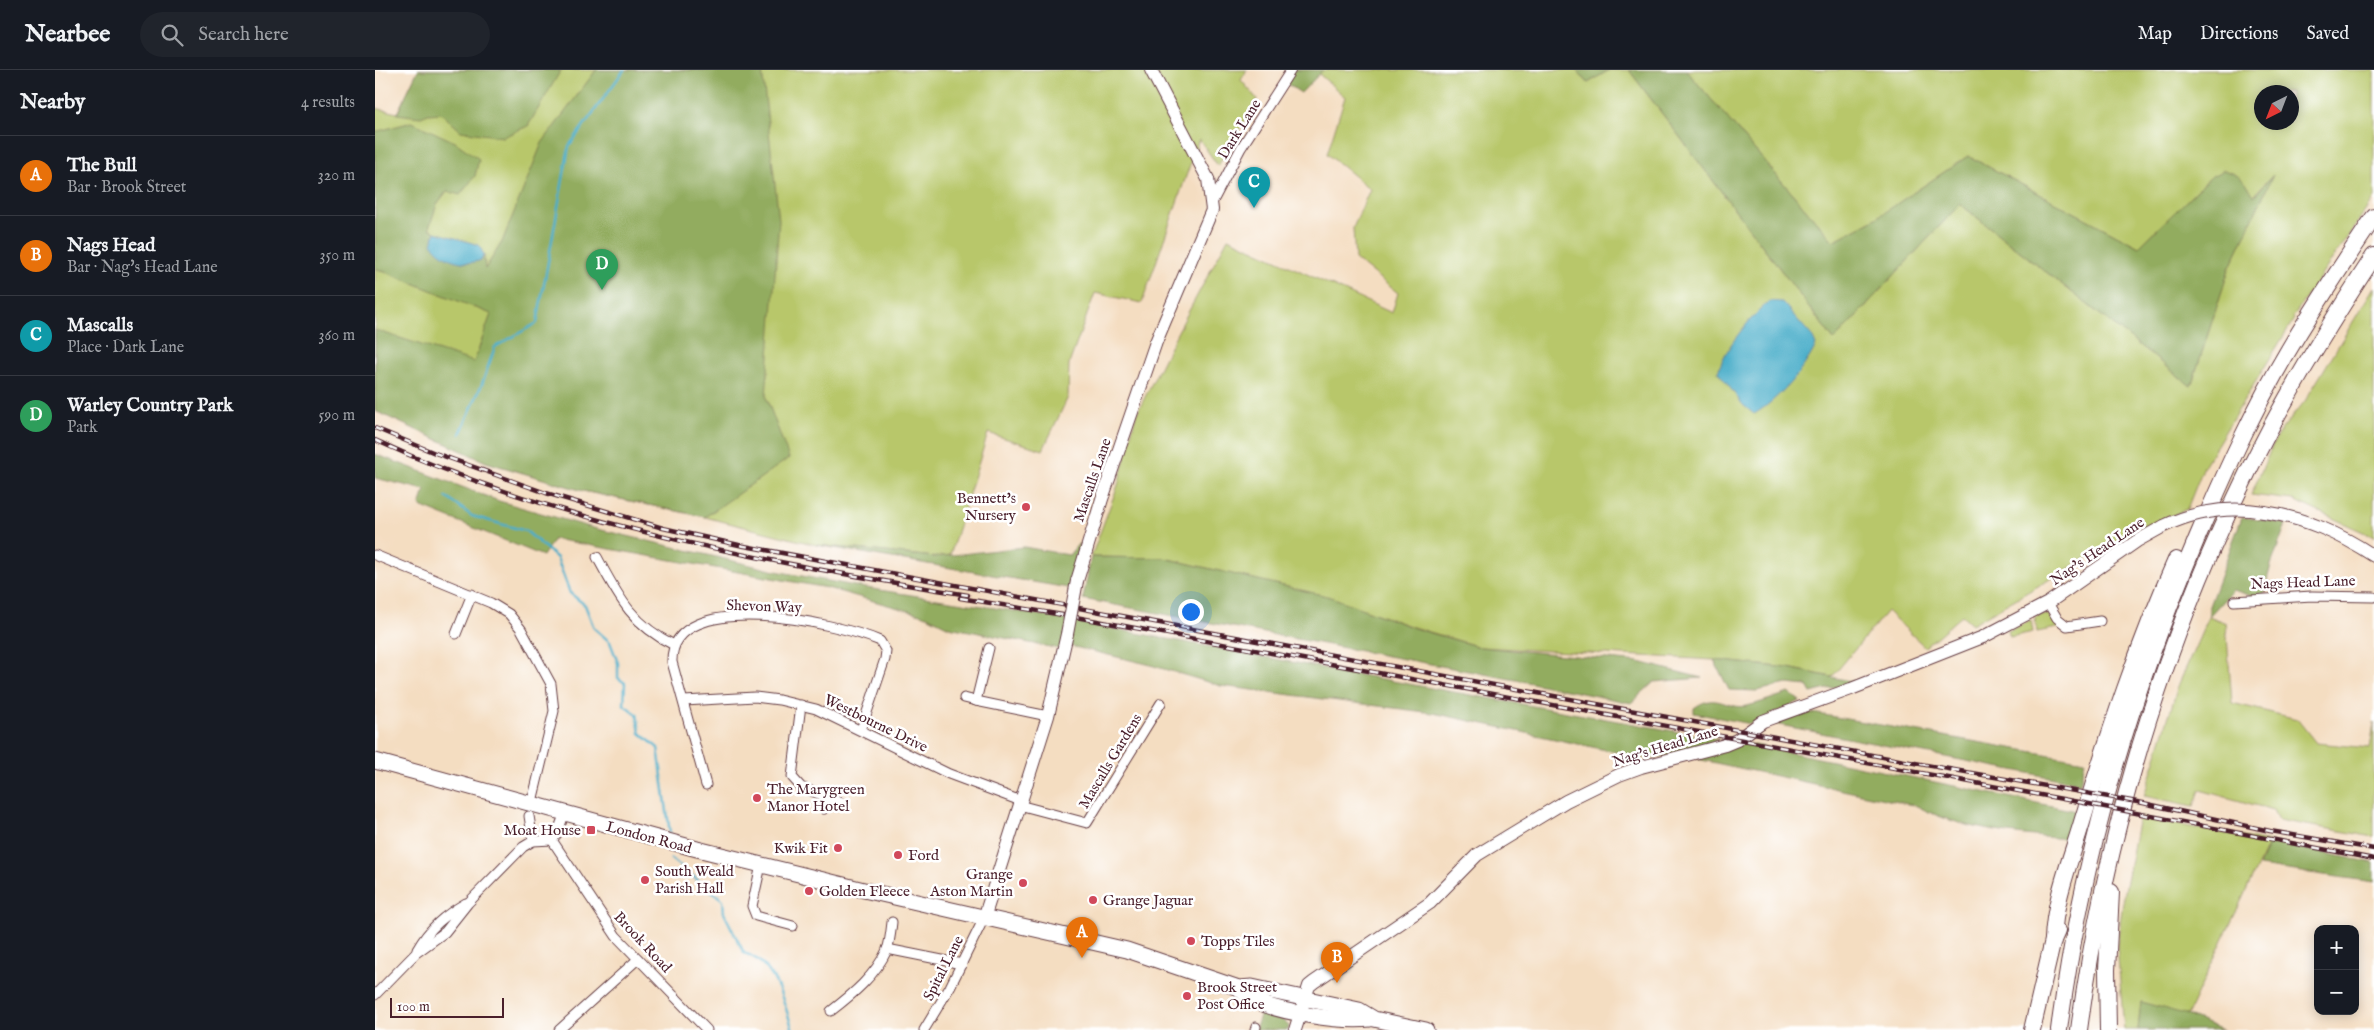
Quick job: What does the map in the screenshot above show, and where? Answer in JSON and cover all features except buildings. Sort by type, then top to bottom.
[{"type":"highway","points":[[2032,1030],[2053,940],[2102,777],[2132,704],[2159,630],[2205,520],[2287,353],[2374,217]]},
{"type":"highway","points":[[2079,1030],[2096,922],[2131,776],[2153,707],[2192,601],[2225,521],[2272,424],[2374,256]]},
{"type":"highway","points":[[2053,940],[2058,908],[2075,844],[2115,715],[2143,638],[2177,557],[2242,419],[2270,370],[2287,353]]},
{"type":"highway","points":[[2059,1030],[2088,864],[2132,704]]},
{"type":"highway","points":[[2108,1030],[2107,970],[2111,858]]},
{"type":"main road","name":"London Road","points":[[375,762],[530,811],[564,815],[761,865],[1127,950],[1239,988]]},
{"type":"main road","points":[[1239,988],[1251,987],[1359,1010],[1374,1018],[1426,1030]]},
{"type":"main road","points":[[1239,988],[1250,998],[1291,1013],[1359,1020],[1374,1018]]},
{"type":"street","name":"Mascalls Lane","points":[[983,918],[1048,716],[1077,581],[1102,499],[1156,342],[1205,229],[1212,203],[1208,179],[1151,70]]},
{"type":"street","name":"Dark Lane","points":[[1212,203],[1225,177],[1291,70]]},
{"type":"street","points":[[1208,179],[1225,177]]},
{"type":"street","name":"Nag's Head Lane","points":[[1304,999],[1309,986],[1313,982],[1430,903],[1477,855],[1566,801],[1634,769],[1725,745],[1737,740],[1763,721],[1851,689],[1979,638],[2049,603],[2137,541],[2165,526],[2196,514],[2213,511],[2229,509],[2264,512],[2294,517],[2319,525],[2374,556]]},
{"type":"street","points":[[375,555],[472,594],[501,608],[516,622],[551,684],[554,712],[530,811],[533,841]]},
{"type":"street","points":[[597,557],[618,596],[636,619],[657,636],[674,645],[672,662],[706,785]]},
{"type":"street","points":[[456,634],[472,594]]},
{"type":"street","name":"Nags Head Lane","points":[[2234,601],[2312,596],[2374,597]]},
{"type":"street","name":"Nag's Head Lane","points":[[2049,603],[2057,618],[2067,626],[2100,621]]},
{"type":"street","name":"Shevon Way","points":[[674,645],[692,627],[710,620],[731,617],[800,620],[846,630],[879,641],[886,651],[885,659],[861,730]]},
{"type":"street","points":[[976,701],[989,648]]},
{"type":"street","name":"Westbourne Drive","points":[[684,702],[755,698],[801,705],[832,715],[949,774],[1020,803]]},
{"type":"street","points":[[964,698],[1048,716]]},
{"type":"street","name":"Mascalls Gardens","points":[[1020,803],[1087,823],[1161,702]]},
{"type":"street","points":[[801,705],[792,777],[801,787],[842,803]]},
{"type":"street","points":[[824,809],[829,798]]},
{"type":"street","points":[[375,995],[416,952],[426,934],[447,914],[468,903],[523,847],[533,841],[552,840],[557,834],[564,815]]},
{"type":"street","name":"Brook Road","points":[[552,840],[606,924],[703,1029]]},
{"type":"street","points":[[761,865],[751,906],[756,916],[793,926]]},
{"type":"street","name":"Spital Lane","points":[[924,1030],[947,994],[983,918]]},
{"type":"street","points":[[831,1011],[862,985],[887,949],[892,922]]},
{"type":"street","points":[[887,949],[962,964]]},
{"type":"street","points":[[559,1030],[638,959]]},
{"type":"street","points":[[1295,1030],[1304,999]]},
{"type":"green space","points":[[418,70],[1247,70],[1241,80],[1257,99],[1218,166],[1199,139],[1142,303],[1095,293],[1069,364],[1068,397],[1043,450],[988,433],[950,555],[935,557],[816,545],[705,517],[583,491],[375,411],[375,108],[397,113]]},
{"type":"green space","points":[[418,70],[561,70],[528,126],[503,137],[461,131],[441,113],[428,114],[421,117],[397,114]]},
{"type":"green space","points":[[596,70],[762,70],[779,220],[766,397],[789,458],[705,517],[583,491],[486,462],[375,411],[375,330],[474,362],[491,314],[375,268],[375,132],[412,122],[455,142],[479,159],[475,176],[460,195],[447,191],[437,204],[429,228],[435,232],[433,238],[481,260],[484,255],[485,269],[502,242],[542,143]]},
{"type":"green space","points":[[1291,70],[1323,70],[1301,93],[1284,82]]},
{"type":"green space","points":[[1323,70],[1577,70],[1588,83],[1609,70],[1629,70],[1834,340],[1960,204],[2191,386],[2229,269],[2272,176],[2253,196],[2212,176],[2139,247],[1968,156],[1873,220],[1833,241],[1686,70],[2374,70],[2374,198],[2293,317],[2294,319],[2204,466],[2187,509],[2127,535],[1972,624],[1962,615],[1925,647],[1887,611],[1832,677],[1788,668],[1714,660],[1480,647],[1413,627],[1330,597],[1164,558],[1091,557],[1118,485],[1136,415],[1228,238],[1392,313],[1398,293],[1355,259],[1353,228],[1370,189],[1327,154],[1345,97],[1319,74]]},
{"type":"green space","points":[[1577,70],[1609,70],[1588,83]]},
{"type":"green space","points":[[1629,70],[1686,70],[1833,241],[1873,220],[1968,156],[2139,247],[2212,176],[2224,170],[2234,174],[2245,182],[2254,196],[2273,175],[2229,269],[2191,386],[1960,204],[1834,340]]},
{"type":"green space","points":[[2374,287],[2374,537],[2293,500],[2251,495],[2277,435],[2305,401]]},
{"type":"green space","points":[[375,454],[499,501],[593,528],[776,571],[860,587],[1040,615],[1414,685],[1719,739],[1699,749],[1648,759],[1433,713],[1221,686],[1147,664],[1070,646],[1060,649],[949,627],[927,616],[827,588],[554,539],[543,556],[420,506],[425,490],[375,478]]},
{"type":"green space","points":[[2242,517],[2286,524],[2271,565],[2262,599],[2233,590],[2209,616],[2209,606]]},
{"type":"green space","points":[[1080,542],[1068,588],[816,545],[935,557],[1024,547],[1069,555]]},
{"type":"green space","points":[[1091,557],[1164,558],[1331,597],[1417,629],[1480,647],[1639,662],[1702,678],[1654,682],[1631,703],[1083,599]]},
{"type":"green space","points":[[2043,614],[2049,615],[2062,627],[2037,632],[2035,617]]},
{"type":"green space","points":[[2209,616],[2226,623],[2232,703],[2297,719],[2316,743],[2370,748],[2374,723],[2374,837],[2278,820],[2273,810],[2200,790],[2194,806],[2144,796],[2178,686]]},
{"type":"green space","points":[[2031,620],[2033,632],[2010,637],[2008,631]]},
{"type":"green space","points":[[1714,660],[1788,668],[1855,682],[1811,693],[1807,686],[1787,684],[1757,691],[1729,690]]},
{"type":"green space","points":[[1789,693],[1800,701],[1751,724],[1694,713],[1694,708],[1709,701],[1740,707]]},
{"type":"green space","points":[[1801,711],[2085,761],[2080,783],[1764,722]]},
{"type":"green space","points":[[1745,743],[2076,811],[2068,839],[2029,836],[1990,830],[1952,821],[1917,806],[1697,759]]},
{"type":"green space","points":[[2139,817],[2269,842],[2186,1018],[2141,1002],[2138,1030],[2124,1030],[2117,945]]},
{"type":"green space","points":[[2269,842],[2374,863],[2374,882],[2259,866]]},
{"type":"green space","points":[[2141,1002],[2184,1014],[2223,1030],[2138,1030]]},
{"type":"green space","points":[[1261,1013],[1281,1019],[1289,1026],[1288,1030],[1255,1030]]},
{"type":"water","points":[[435,232],[479,245],[484,255],[481,260],[468,263],[447,258],[432,244]]},
{"type":"water","points":[[1769,301],[1782,302],[1812,336],[1816,345],[1798,374],[1781,393],[1763,409],[1754,414],[1743,405],[1718,372],[1732,343]]},
{"type":"waterway","points":[[460,434],[482,384],[495,347],[537,323],[569,146],[624,70]]},
{"type":"waterway","points":[[446,497],[472,516],[526,531],[557,558],[570,593],[585,605],[594,628],[610,642],[618,663],[618,678],[625,683],[624,705],[637,714],[640,733],[658,748],[670,833]]},
{"type":"waterway","points":[[671,859],[723,900],[724,913],[744,953],[764,965],[777,985],[793,1030]]},
{"type":"railway","points":[[375,428],[435,453],[546,493],[663,528],[739,545],[1926,765],[2143,803],[2270,831],[2374,849]]},
{"type":"railway","points":[[375,440],[446,470],[518,496],[592,518],[741,554],[968,595]]},
{"type":"railway","points":[[960,598],[1081,618],[2084,803],[2374,859]]},
{"type":"place","name":"Mascalls","points":[[1254,208]]},
{"type":"place","name":"Warley Country Park","points":[[602,290]]},
{"type":"place","name":"Bennett's Nursery","points":[[1026,507]]},
{"type":"place","name":"The Marygreen Manor Hotel","points":[[757,798]]},
{"type":"place","name":"Moat House","points":[[591,830]]},
{"type":"place","name":"Kwik Fit","points":[[838,848]]},
{"type":"place","name":"Ford","points":[[898,855]]},
{"type":"place","name":"South Weald Parish Hall","points":[[645,880]]},
{"type":"place","name":"Grange Aston Martin","points":[[1023,883]]},
{"type":"place","name":"Golden Fleece","points":[[809,891]]},
{"type":"place","name":"Grange Jaguar","points":[[1093,900]]},
{"type":"place","name":"Topps Tiles","points":[[1191,941]]},
{"type":"place","name":"The Bull","points":[[1082,958]]},
{"type":"place","name":"Nags Head","points":[[1337,983]]},
{"type":"place","name":"Brook Street Post Office","points":[[1187,996]]}]
